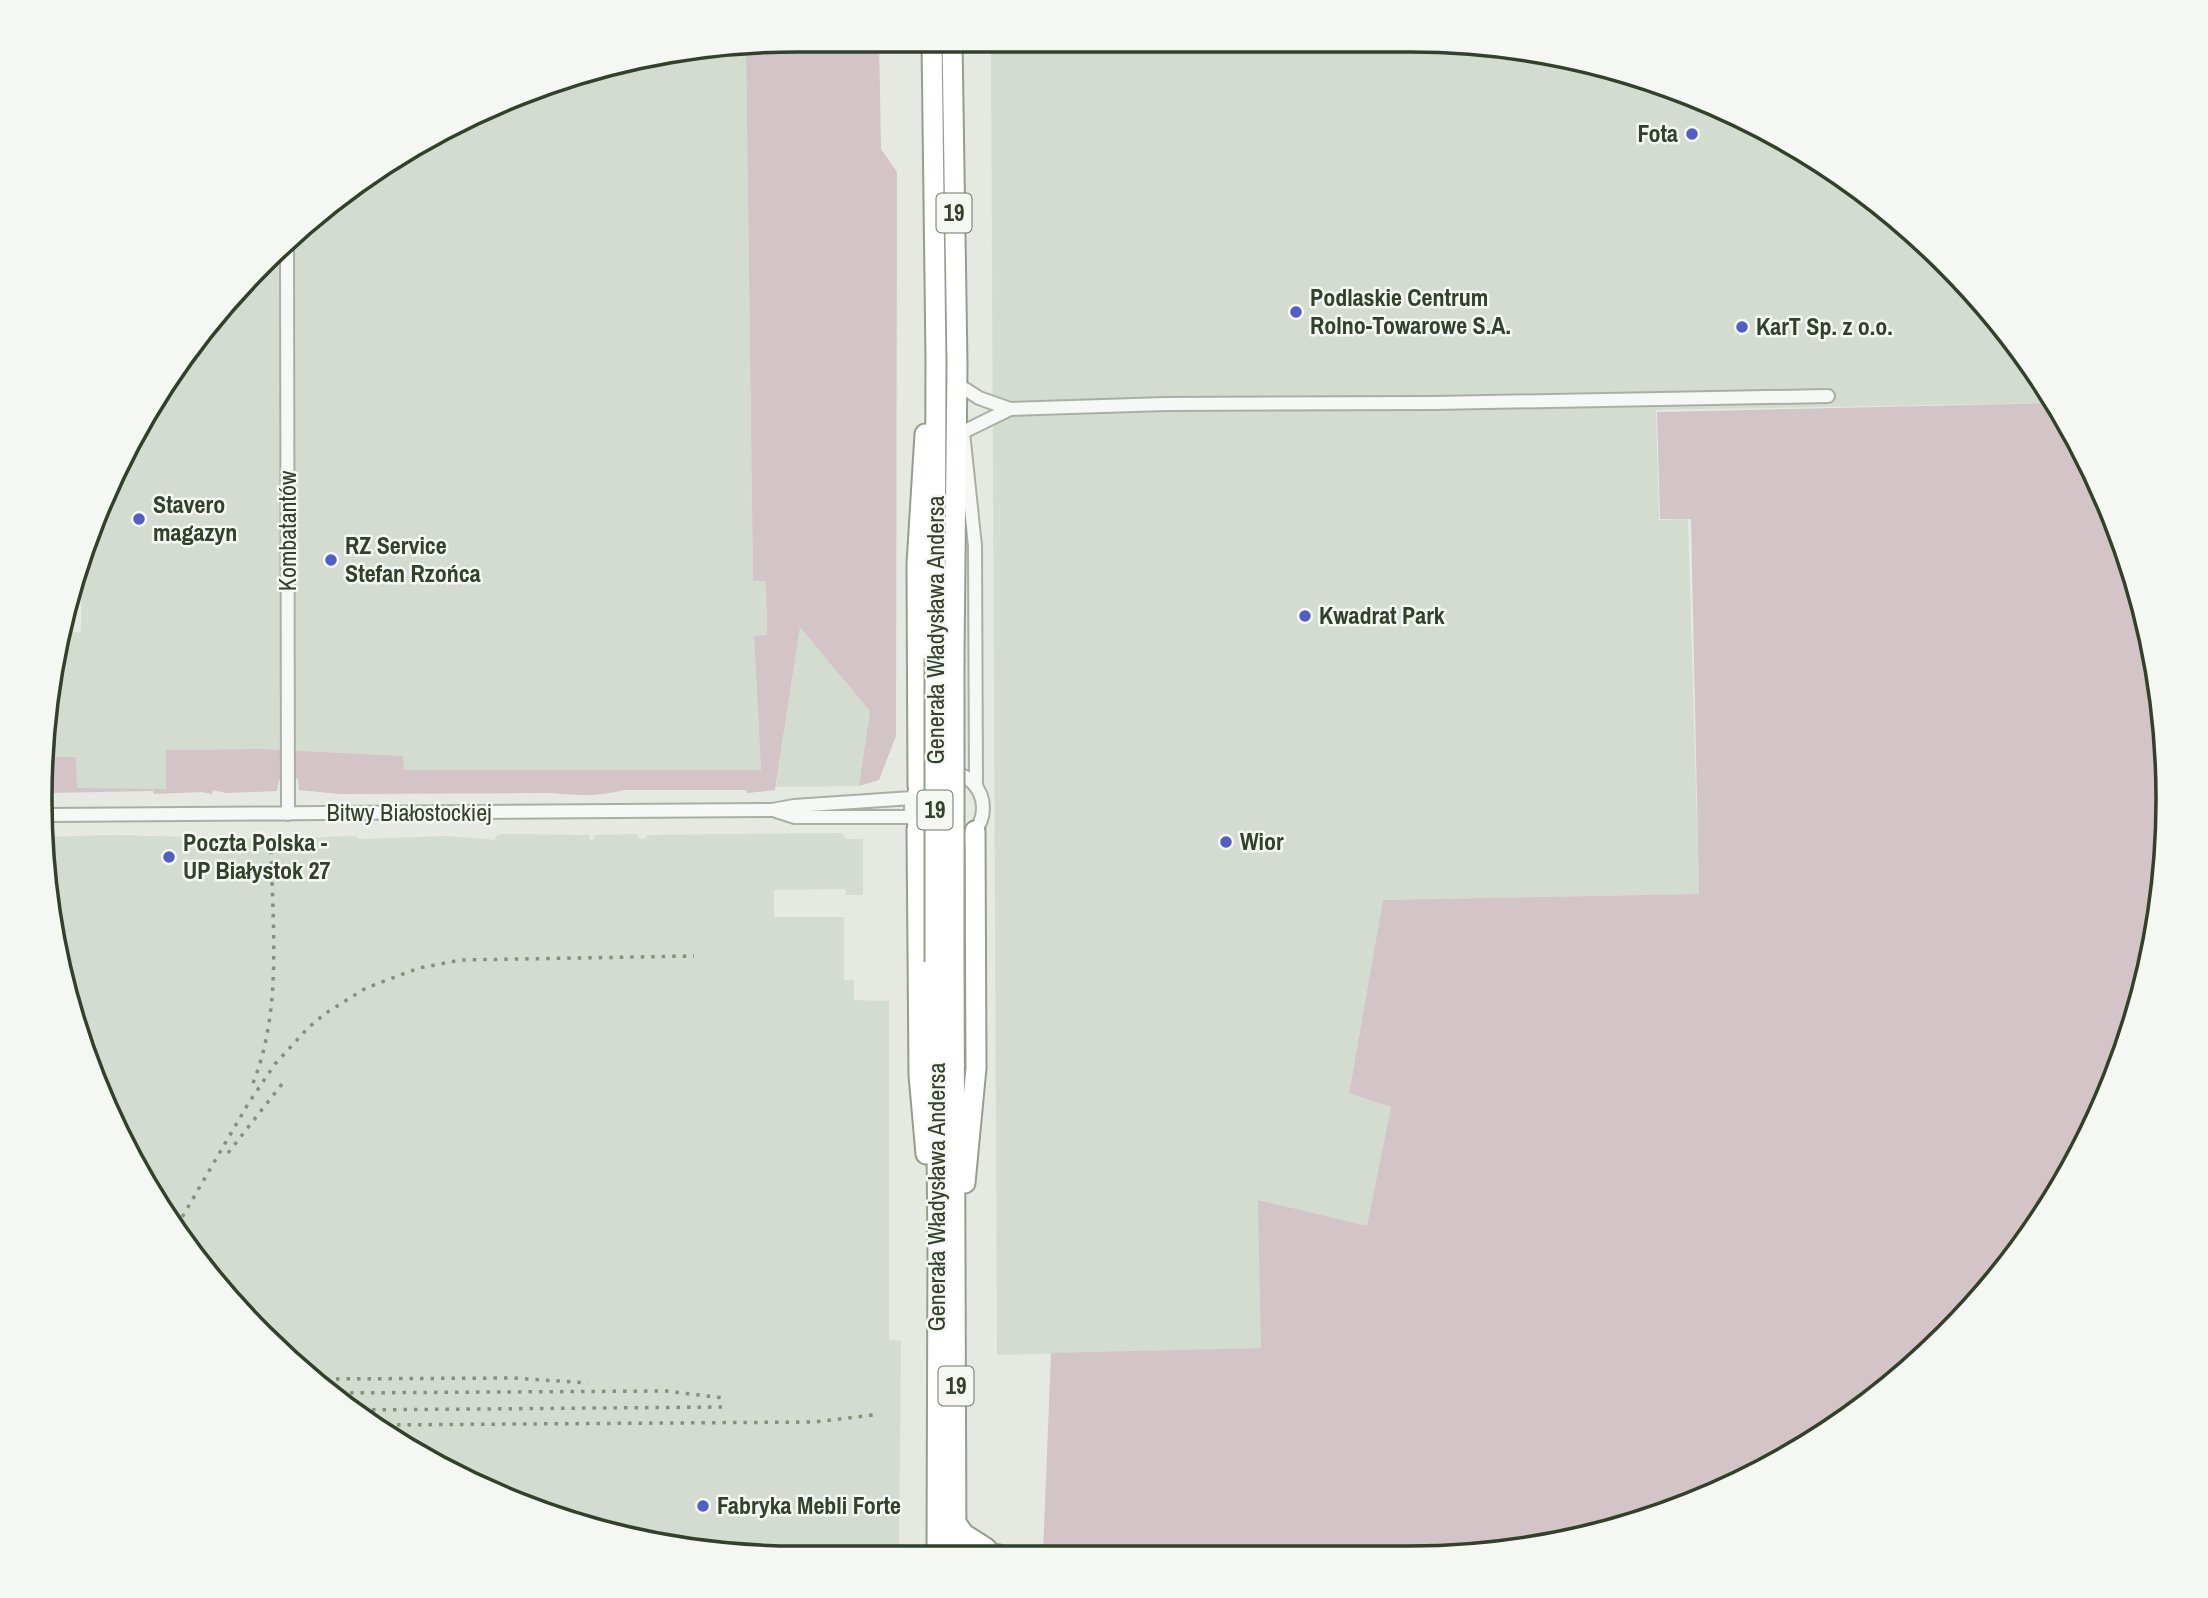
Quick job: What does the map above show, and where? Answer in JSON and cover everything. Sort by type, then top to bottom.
[{"type":"highway","name":"Generała Władysława Andersa","points":[[932,52],[936,360],[945,658],[946,1247],[956,1546]]},
{"type":"highway","name":"Generała Władysława Andersa","points":[[945,658],[957,365],[952,52]]},
{"type":"highway","points":[[915,792],[918,520],[929,392],[936,360]]},
{"type":"highway","points":[[957,365],[962,387],[963,432]]},
{"type":"highway","points":[[914,823],[919,1075],[931,1214],[946,1247]]},
{"type":"highway","points":[[946,1247],[963,1214],[975,1091],[975,831]]},
{"type":"highway","name":"Generała Władysława Andersa","points":[[937,1546],[946,1247]]},
{"type":"highway","points":[[956,1523],[974,1546]]},
{"type":"street","name":"Kombatantów","points":[[287,256],[288,814]]},
{"type":"street","points":[[962,387],[979,398],[1010,409],[1166,404],[1434,403],[1828,396]]},
{"type":"street","points":[[976,787],[963,776],[947,772],[931,776],[915,792],[914,823],[931,841],[950,845],[968,838],[975,831],[983,810],[976,787],[975,546],[963,432],[1010,409]]},
{"type":"street","name":"Bitwy Białostockiej","points":[[53,815],[772,810],[915,792]]},
{"type":"street","name":"Bitwy Białostockiej","points":[[772,810],[795,817],[914,823]]},
{"type":"shaded area","points":[[879,52],[881,149],[897,172],[896,736],[879,780],[859,786],[870,711],[800,627],[775,790],[747,793],[746,790],[624,790],[587,795],[340,794],[299,790],[298,779],[279,780],[277,791],[226,793],[213,790],[212,794],[154,794],[153,791],[52,793],[54,757],[76,757],[77,788],[166,789],[166,750],[262,749],[403,756],[404,770],[761,770],[754,636],[767,635],[766,581],[753,581],[746,54]]},
{"type":"shaded area","points":[[991,52],[1409,52],[1506,59],[1602,78],[1695,109],[1739,129],[1824,178],[1901,238],[1937,271],[2001,345],[2041,403],[1656,410],[1659,520],[1688,519],[1699,894],[1383,900],[1349,1092],[1391,1107],[1367,1227],[1259,1200],[1262,1348],[997,1355]]},
{"type":"shaded area","points":[[746,54],[753,580],[766,580],[767,636],[754,637],[761,770],[403,770],[402,756],[262,749],[167,750],[166,790],[77,788],[76,757],[54,757],[67,653],[72,632],[81,633],[81,594],[92,559],[129,469],[153,426],[178,384],[238,307],[271,271],[307,238],[384,178],[469,129],[513,109],[606,78],[653,67]]},
{"type":"shaded area","points":[[2041,403],[2055,426],[2099,513],[2130,606],[2149,702],[2156,799],[2154,848],[2141,945],[2116,1039],[2079,1129],[2030,1214],[1970,1291],[1937,1327],[1901,1360],[1824,1420],[1739,1469],[1695,1489],[1649,1506],[1555,1531],[1458,1544],[1043,1546],[1051,1353],[1261,1348],[1258,1200],[1367,1226],[1391,1107],[1349,1093],[1383,900],[1699,894],[1691,519],[1660,519],[1657,412]]},
{"type":"shaded area","points":[[800,626],[870,711],[859,786],[776,787]]},
{"type":"shaded area","points":[[841,833],[846,839],[863,839],[863,895],[846,895],[845,889],[774,890],[774,917],[844,917],[844,980],[854,980],[854,1000],[889,1001],[889,1340],[901,1341],[899,1546],[799,1546],[702,1539],[653,1531],[559,1506],[469,1469],[426,1445],[384,1420],[307,1360],[271,1327],[207,1253],[178,1214],[129,1129],[109,1085],[78,992],[59,896],[54,837],[113,835],[267,839],[355,836],[359,839],[448,836],[495,840],[500,834],[589,835],[590,840],[597,835],[637,834],[640,839],[648,835]]},
{"type":"railway","points":[[253,1083],[269,1025],[272,995],[274,934],[271,844]]},
{"type":"railway","points":[[181,1219],[248,1104],[275,1064],[308,1028],[326,1013],[366,988],[419,968],[461,960],[694,956]]},
{"type":"railway","points":[[228,1153],[282,1084]]},
{"type":"railway","points":[[330,1379],[514,1378],[588,1383]]},
{"type":"railway","points":[[348,1393],[666,1391],[724,1398]]},
{"type":"railway","points":[[370,1410],[725,1407]]},
{"type":"railway","points":[[392,1425],[815,1422],[873,1415]]},
{"type":"place","name":"Fota","points":[[1692,134]]},
{"type":"place","name":"Podlaskie Centrum Rolno-Towarowe S.A.","points":[[1296,312]]},
{"type":"place","name":"KarT Sp. z o.o.","points":[[1742,327]]},
{"type":"place","name":"Stavero magazyn","points":[[139,519]]},
{"type":"place","name":"RZ Service Stefan Rzońca","points":[[331,560]]},
{"type":"place","name":"Kwadrat Park","points":[[1305,616]]},
{"type":"place","name":"Wior","points":[[1226,842]]},
{"type":"place","name":"Poczta Polska - UP Białystok 27","points":[[169,857]]},
{"type":"place","name":"Fabryka Mebli Forte","points":[[703,1506]]}]
